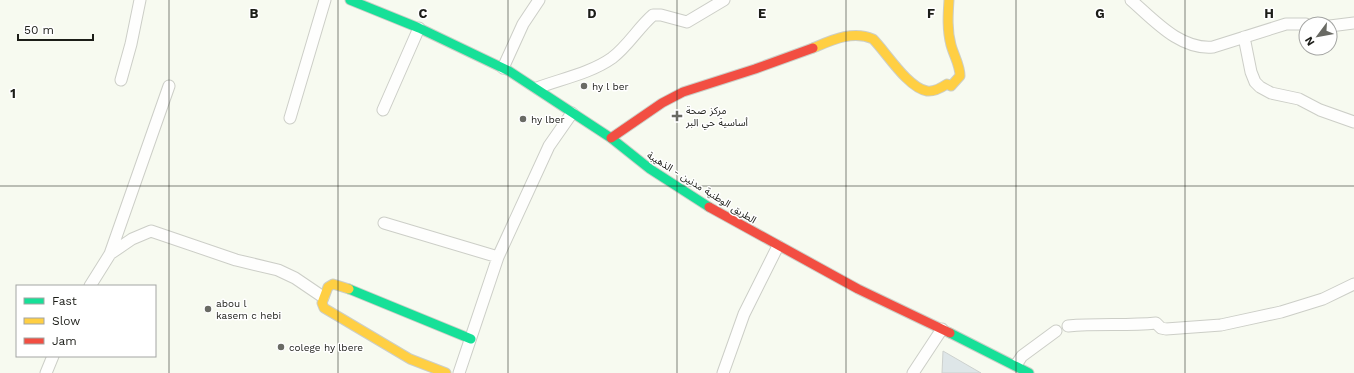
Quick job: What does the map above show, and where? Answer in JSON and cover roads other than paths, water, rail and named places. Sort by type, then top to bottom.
[{"type":"street","points":[[121,80],[131,44],[140,0]]},
{"type":"street","points":[[290,118],[325,0]]},
{"type":"street","name":"الطريق الوطنية مدنين - الذهيبة","points":[[350,0],[419,28],[503,68],[537,88],[611,138],[650,169],[725,217],[858,289],[1016,365],[1029,373]]},
{"type":"street","points":[[503,68],[524,24],[539,0]]},
{"type":"street","points":[[537,88],[599,66],[613,58],[653,15],[661,15],[687,22],[724,0]]},
{"type":"street","points":[[611,138],[662,103],[683,92],[755,69],[836,39],[854,35],[866,36],[873,39],[914,87],[925,91],[940,89],[947,84],[951,86],[960,76],[960,69],[951,44],[948,26],[949,0]]},
{"type":"street","points":[[1131,0],[1179,40],[1193,46],[1203,48],[1213,47],[1286,24],[1298,24]]},
{"type":"street","points":[[1338,25],[1354,23]]},
{"type":"street","points":[[383,110],[419,28]]},
{"type":"street","points":[[1244,38],[1251,72],[1255,82],[1260,86],[1271,93],[1299,99],[1320,110],[1354,122]]},
{"type":"street","points":[[91,285],[110,254],[169,86]]},
{"type":"street","points":[[459,373],[498,257],[549,146],[572,113]]},
{"type":"street","points":[[384,223],[498,257]]},
{"type":"street","points":[[110,254],[132,239],[151,231],[236,260],[278,270],[295,278],[323,297]]},
{"type":"street","points":[[723,373],[744,314],[778,246]]},
{"type":"street","points":[[446,373],[410,359],[330,313],[322,305],[323,297],[328,287],[333,284],[339,285],[471,339]]},
{"type":"street","points":[[1068,326],[1093,323],[1137,325],[1156,323],[1161,328],[1166,329],[1221,325],[1304,306],[1354,284]]},
{"type":"street","points":[[913,373],[942,329]]},
{"type":"street","points":[[1016,365],[1022,356],[1056,331]]},
{"type":"street","points":[[46,373],[53,357]]},
{"type":"place","name":"hy l ber","points":[[584,86]]},
{"type":"place","name":"مركز صحة أساسية حي البر","points":[[677,116]]},
{"type":"place","name":"hy lber","points":[[523,119]]},
{"type":"place","name":"abou l kasem c hebi","points":[[208,309]]},
{"type":"place","name":"colege hy lbere","points":[[281,347]]}]
